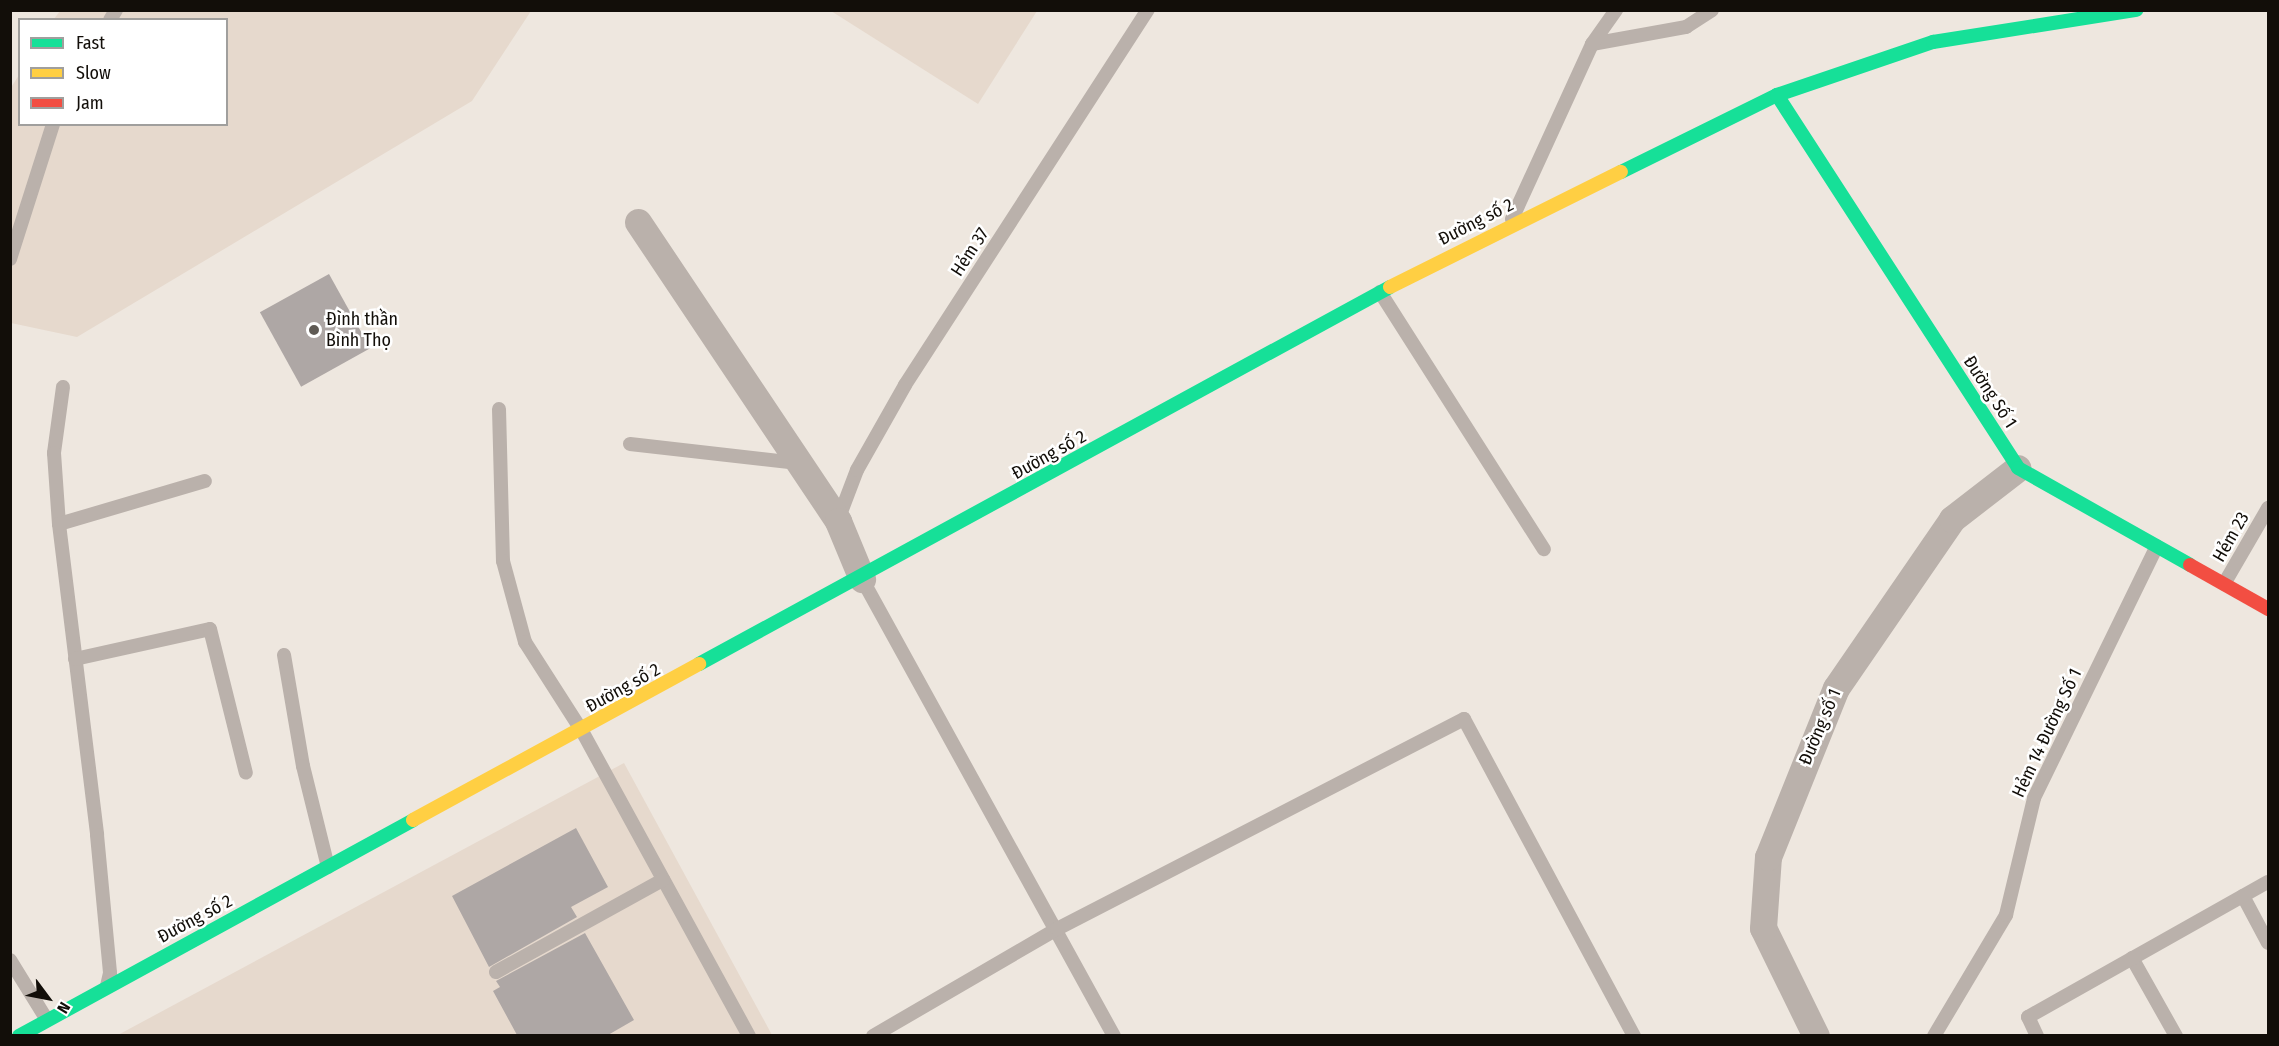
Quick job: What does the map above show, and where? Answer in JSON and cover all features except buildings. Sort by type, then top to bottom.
[{"type":"street","name":"Đường số 2","points":[[19,1035],[862,579],[1380,292],[1510,224],[1777,95],[1933,42],[2136,10]]},
{"type":"street","name":"Đường Số 1","points":[[1777,95],[2018,468],[2268,609]]},
{"type":"street","points":[[638,222],[796,463],[838,522],[862,579]]},
{"type":"street","name":"Đường số 1","points":[[1816,1035],[1763,928],[1768,857],[1836,688],[1952,519],[2018,468]]},
{"type":"lane","name":"Hẻm 37","points":[[838,522],[857,470],[905,385],[1148,10]]},
{"type":"lane","points":[[1510,224],[1592,44],[1616,10]]},
{"type":"lane","points":[[1592,44],[1686,27],[1712,10]]},
{"type":"lane","points":[[10,259],[52,126]]},
{"type":"lane","points":[[1380,292],[1544,549]]},
{"type":"lane","points":[[63,387],[54,453],[59,524],[97,835],[110,973],[106,988]]},
{"type":"lane","points":[[499,409],[503,561],[516,616],[540,668],[582,731],[749,1035]]},
{"type":"lane","points":[[630,444],[796,463]]},
{"type":"lane","points":[[59,524],[205,481]]},
{"type":"lane","name":"Hẻm 23","points":[[2224,584],[2268,508]]},
{"type":"lane","name":"Hẻm 14 Đường Số 1","points":[[1934,1035],[2006,915],[2034,798],[2157,546]]},
{"type":"lane","points":[[862,579],[1114,1035]]},
{"type":"lane","points":[[75,659],[210,629],[246,773]]},
{"type":"lane","points":[[284,655],[303,766],[328,867]]},
{"type":"lane","points":[[873,1035],[1057,929],[1464,719],[1634,1035]]},
{"type":"lane","points":[[496,972],[663,880]]},
{"type":"lane","points":[[2037,1035],[2028,1017],[2268,882]]},
{"type":"lane","points":[[2242,896],[2268,943]]},
{"type":"lane","points":[[2133,958],[2176,1035]]},
{"type":"lane","points":[[10,960],[47,1020]]},
{"type":"shaded area","points":[[60,11],[531,11],[472,101],[77,337],[11,323],[10,89],[18,77],[18,126],[228,126],[228,18],[55,18]]},
{"type":"shaded area","points":[[831,11],[1037,11],[978,104]]},
{"type":"shaded area","points":[[624,763],[772,1035],[116,1036]]},
{"type":"traffic: fast","points":[[1621,172],[1777,95],[1933,42],[2136,10]]},
{"type":"traffic: fast","points":[[1777,95],[2018,468],[2190,565]]},
{"type":"traffic: fast","points":[[699,664],[1390,287]]},
{"type":"traffic: fast","points":[[19,1036],[413,820]]},
{"type":"traffic: slow","points":[[1390,287],[1621,172]]},
{"type":"traffic: slow","points":[[413,820],[699,664]]},
{"type":"traffic: jam","points":[[2190,565],[2268,609]]},
{"type":"place","name":"Đình thần Bình Thọ","points":[[314,330]]}]
